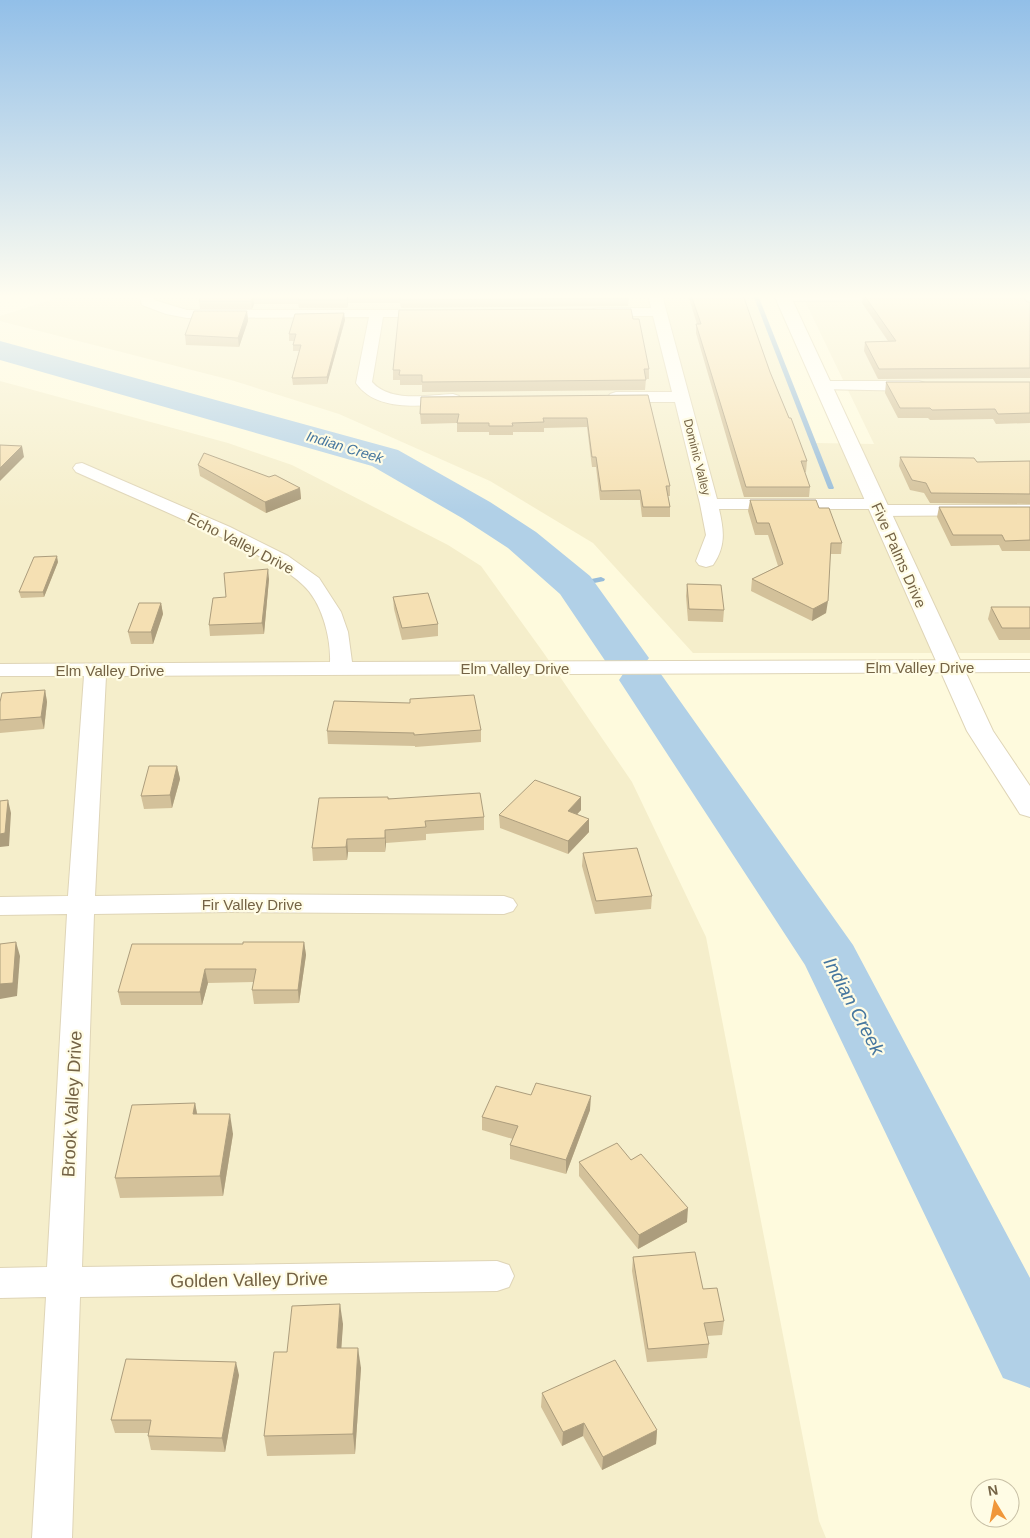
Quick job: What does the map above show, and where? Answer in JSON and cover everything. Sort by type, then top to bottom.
[{"type":"street","points":[[367,367],[364,383],[368,390],[375,395],[401,399],[469,398]]},
{"type":"street","name":"Dominic Valley","points":[[674,367],[709,504],[715,535],[706,561]]},
{"type":"street","name":"Five Palms Drive","points":[[814,367],[980,731],[1030,808]]},
{"type":"street","points":[[823,386],[931,386]]},
{"type":"street","points":[[605,397],[682,397]]},
{"type":"street","name":"Echo Valley Drive","points":[[82,468],[240,539],[281,560],[312,582],[331,612],[338,632],[341,669]]},
{"type":"street","points":[[709,504],[1030,510]]},
{"type":"street","name":"Elm Valley Drive","points":[[0,670],[1030,666]]},
{"type":"street","name":"Brook Valley Drive","points":[[52,1538],[81,906],[95,670]]},
{"type":"street","name":"Fir Valley Drive","points":[[0,906],[230,903],[504,906]]},
{"type":"street","name":"Golden Valley Drive","points":[[0,1284],[497,1276]]},
{"type":"shaded area","points":[[179,367],[784,367],[816,443],[874,444],[837,367],[1030,367],[1030,653],[693,653],[593,543],[490,481],[339,414],[231,380]]},
{"type":"shaded area","points":[[0,381],[228,443],[292,465],[448,545],[481,566],[543,652],[632,782],[706,937],[819,1521],[826,1538],[0,1538]]},
{"type":"building","points":[[295,367],[330,367],[327,377],[292,378]]},
{"type":"building","points":[[393,367],[649,367],[649,369],[644,369],[646,380],[422,382],[422,375],[399,375],[400,370],[393,370]]},
{"type":"building","points":[[709,367],[768,367],[789,418],[791,418],[807,461],[801,461],[810,487],[746,487]]},
{"type":"building","points":[[878,367],[1030,367],[1030,368],[879,369]]},
{"type":"building","points":[[886,382],[1030,382],[1030,413],[998,414],[995,409],[932,410],[930,408],[900,408]]},
{"type":"building","points":[[648,395],[670,486],[666,486],[670,507],[643,507],[640,490],[601,491],[596,457],[592,457],[587,418],[543,418],[544,422],[512,423],[513,426],[489,426],[489,423],[457,423],[459,414],[420,414],[421,397]]},
{"type":"building","points":[[0,445],[22,446],[0,468]]},
{"type":"building","points":[[204,453],[269,477],[275,475],[300,488],[265,502],[198,465]]},
{"type":"building","points":[[900,457],[974,458],[977,462],[1030,461],[1030,494],[931,493],[926,483],[912,480]]},
{"type":"building","points":[[750,500],[816,500],[819,508],[829,508],[842,543],[831,543],[828,601],[813,609],[752,579],[783,564],[769,523],[757,523]]},
{"type":"building","points":[[939,507],[1030,507],[1030,540],[1005,541],[1002,535],[953,535]]},
{"type":"building","points":[[57,556],[43,592],[19,592],[34,557]]},
{"type":"building","points":[[268,569],[262,623],[209,625],[213,598],[226,597],[224,573]]},
{"type":"building","points":[[687,584],[721,585],[724,610],[689,609]]},
{"type":"building","points":[[428,593],[438,624],[402,628],[393,597]]},
{"type":"building","points":[[139,603],[161,603],[151,632],[128,632]]},
{"type":"building","points":[[991,607],[1030,607],[1030,628],[1002,628]]},
{"type":"building","points":[[45,690],[41,717],[0,720],[2,693]]},
{"type":"building","points":[[474,695],[481,730],[414,735],[414,733],[327,731],[334,701],[410,703],[410,699]]},
{"type":"building","points":[[149,766],[177,766],[170,795],[141,796]]},
{"type":"building","points":[[535,780],[581,797],[568,811],[589,819],[568,841],[499,815]]},
{"type":"building","points":[[480,793],[484,817],[425,821],[426,827],[385,830],[385,838],[347,839],[346,847],[312,848],[319,798],[388,797],[388,799]]},
{"type":"building","points":[[8,800],[5,833],[0,834],[0,801]]},
{"type":"building","points":[[637,848],[652,896],[596,901],[583,853]]},
{"type":"building","points":[[16,942],[13,983],[0,984],[0,944]]},
{"type":"building","points":[[243,942],[304,942],[298,990],[252,990],[256,969],[205,969],[200,992],[118,992],[132,944],[243,944]]},
{"type":"building","points":[[536,1083],[591,1096],[566,1160],[510,1145],[518,1126],[482,1117],[496,1086],[531,1095]]},
{"type":"building","points":[[195,1103],[193,1114],[230,1114],[220,1176],[115,1178],[132,1105]]},
{"type":"building","points":[[617,1143],[631,1160],[641,1154],[688,1208],[639,1235],[579,1162]]},
{"type":"building","points":[[695,1252],[703,1289],[717,1288],[724,1321],[704,1323],[709,1344],[648,1349],[633,1257]]},
{"type":"building","points":[[340,1304],[337,1348],[358,1348],[353,1434],[264,1436],[274,1352],[287,1352],[292,1306]]},
{"type":"building","points":[[126,1359],[236,1362],[222,1438],[148,1436],[151,1420],[111,1420]]},
{"type":"building","points":[[615,1360],[657,1430],[603,1457],[584,1423],[563,1432],[542,1393]]},
{"type":"waterway","name":"Indian Creek","points":[[60,367],[385,458],[476,510],[522,540],[575,585],[626,658]]},
{"type":"waterway","points":[[783,367],[831,488]]},
{"type":"waterway","points":[[575,585],[601,579]]},
{"type":"waterway","name":"Indian Creek","points":[[642,680],[832,960],[1030,1353]]}]
